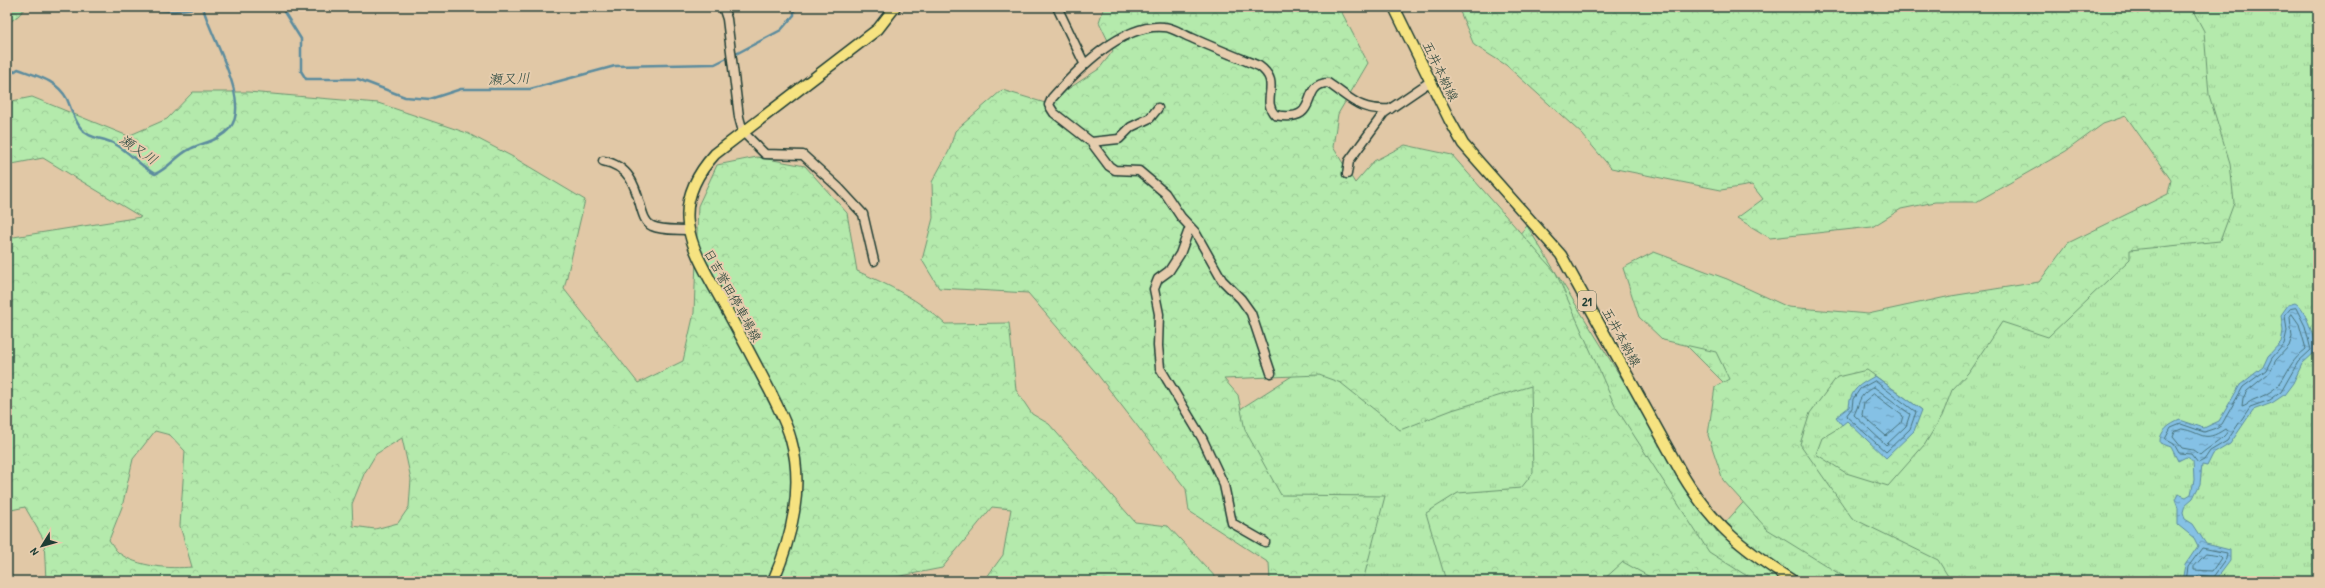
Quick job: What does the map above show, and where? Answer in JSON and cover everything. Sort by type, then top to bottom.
[{"type":"main road","name":"日吉誉田停車場線","points":[[773,581],[784,554],[795,501],[796,468],[791,439],[762,375],[698,260],[689,230],[688,210],[694,180],[715,154],[878,29],[894,7]]},
{"type":"main road","name":"五井本納線","points":[[1394,7],[1464,144],[1561,255],[1682,474],[1704,508],[1735,541],[1793,581]]},
{"type":"street","points":[[723,7],[727,18],[739,117],[743,132],[765,154],[803,155],[839,188],[862,214],[874,261]]},
{"type":"street","points":[[1057,7],[1084,63]]},
{"type":"street","points":[[1271,373],[1251,313],[1241,299],[1222,280],[1195,232],[1165,193],[1150,178],[1139,171],[1114,170],[1091,142],[1054,114],[1049,105],[1052,98],[1084,63],[1134,30],[1165,26],[1259,66],[1268,72],[1271,79],[1269,106],[1274,114],[1288,117],[1297,116],[1304,110],[1312,93],[1323,84],[1328,83],[1363,108],[1375,110],[1390,109]]},
{"type":"street","points":[[1347,174],[1349,161],[1384,113],[1431,81]]},
{"type":"street","points":[[1091,142],[1119,139],[1131,127],[1150,118],[1158,108]]},
{"type":"street","points":[[603,161],[617,166],[630,179],[637,191],[643,214],[648,224],[658,228],[689,230]]},
{"type":"street","points":[[1190,227],[1180,254],[1169,271],[1158,279],[1154,288],[1159,314],[1158,346],[1160,368],[1202,438],[1224,485],[1232,523],[1265,542]]},
{"type":"green space","points":[[7,7],[26,7],[18,16],[7,24]]},
{"type":"green space","points":[[1104,7],[1339,7],[1368,63],[1338,114],[1333,147],[1355,183],[1374,161],[1405,145],[1452,155],[1556,273],[1615,406],[1709,552],[1755,581],[1657,581],[1623,562],[1602,581],[1446,581],[1426,513],[1458,493],[1521,488],[1533,473],[1531,386],[1452,410],[1400,430],[1341,383],[1319,375],[1224,379],[1238,395],[1245,430],[1281,495],[1385,496],[1363,581],[1270,581],[1269,563],[1189,511],[1186,489],[1098,375],[1028,293],[939,288],[922,260],[933,218],[932,182],[949,151],[955,131],[1002,90],[1052,105],[1065,91],[1099,69],[1113,51],[1099,22]]},
{"type":"green space","points":[[1458,7],[2191,7],[2204,31],[2209,95],[2230,163],[2234,203],[2220,241],[2130,250],[2130,259],[2048,337],[2002,322],[1968,373],[1952,390],[1942,416],[1925,444],[1888,486],[1846,473],[1816,454],[1822,438],[1837,429],[1846,421],[1922,410],[1867,370],[1837,377],[1810,413],[1800,444],[1852,518],[1938,560],[1951,581],[1851,581],[1767,529],[1723,480],[1708,435],[1715,387],[1729,379],[1716,352],[1663,340],[1639,317],[1623,268],[1654,252],[1727,279],[1788,307],[1868,314],[1951,296],[2039,282],[2068,243],[2168,194],[2171,180],[2126,116],[2103,124],[2066,151],[1976,202],[1935,202],[1901,209],[1872,227],[1770,238],[1737,218],[1763,199],[1752,185],[1721,190],[1611,168],[1582,134],[1506,65],[1474,45]]},
{"type":"green space","points":[[2155,7],[2318,7],[2318,581],[1295,581],[1215,425],[1358,334],[1479,278],[1527,226],[1717,532],[1757,487],[1743,402],[1650,309],[1802,333],[2064,288],[2204,201]]},
{"type":"green space","points":[[193,92],[248,92],[378,103],[467,133],[513,157],[585,200],[564,289],[638,383],[683,361],[694,313],[698,206],[717,165],[757,157],[805,166],[847,213],[857,271],[915,300],[945,324],[1009,323],[1016,390],[1032,414],[1049,424],[1135,522],[1168,526],[1219,581],[984,581],[1003,555],[1011,509],[992,507],[942,568],[891,578],[889,581],[46,581],[44,540],[25,507],[7,511],[7,238],[141,217],[43,158],[7,165],[7,102],[32,97],[128,136],[167,119]],"holes":[[[155,431],[170,435],[185,451],[180,526],[192,567],[174,568],[144,564],[126,558],[115,549],[109,540],[122,507],[133,459]],[[402,438],[411,479],[409,507],[398,523],[375,529],[353,526],[352,504],[364,474],[376,454]]]},
{"type":"water","points":[[2295,303],[2303,311],[2310,326],[2315,352],[2302,364],[2293,383],[2284,395],[2272,403],[2253,410],[2230,444],[2213,454],[2207,466],[2202,465],[2200,484],[2193,498],[2185,505],[2183,512],[2185,519],[2193,524],[2206,544],[2230,550],[2230,561],[2215,581],[2204,578],[2182,581],[2185,565],[2198,546],[2194,538],[2178,525],[2178,508],[2175,500],[2178,494],[2186,497],[2191,494],[2194,480],[2193,461],[2186,457],[2178,461],[2171,447],[2160,443],[2161,435],[2166,428],[2180,420],[2204,428],[2219,421],[2240,385],[2263,367],[2268,356],[2281,342],[2283,331],[2281,315],[2288,305]]},
{"type":"water","points":[[1875,376],[1922,410],[1914,431],[1886,458],[1847,421],[1842,425],[1836,417],[1849,407],[1854,391]]},
{"type":"waterway","points":[[131,8],[174,11],[202,7]]},
{"type":"waterway","name":"瀬又川","points":[[7,83],[11,74],[18,69],[52,83],[58,87],[67,99],[76,121],[83,131],[91,136],[119,146],[144,167],[155,174],[185,152],[221,136],[230,128],[235,116],[236,102],[233,85],[203,7]]},
{"type":"waterway","name":"瀬又川","points":[[281,7],[301,39],[301,71],[306,79],[358,79],[405,97],[430,99],[461,89],[530,89],[615,66],[715,64],[729,57]]},
{"type":"waterway","name":"瀬又川","points":[[734,55],[781,30],[794,15],[794,7]]}]
